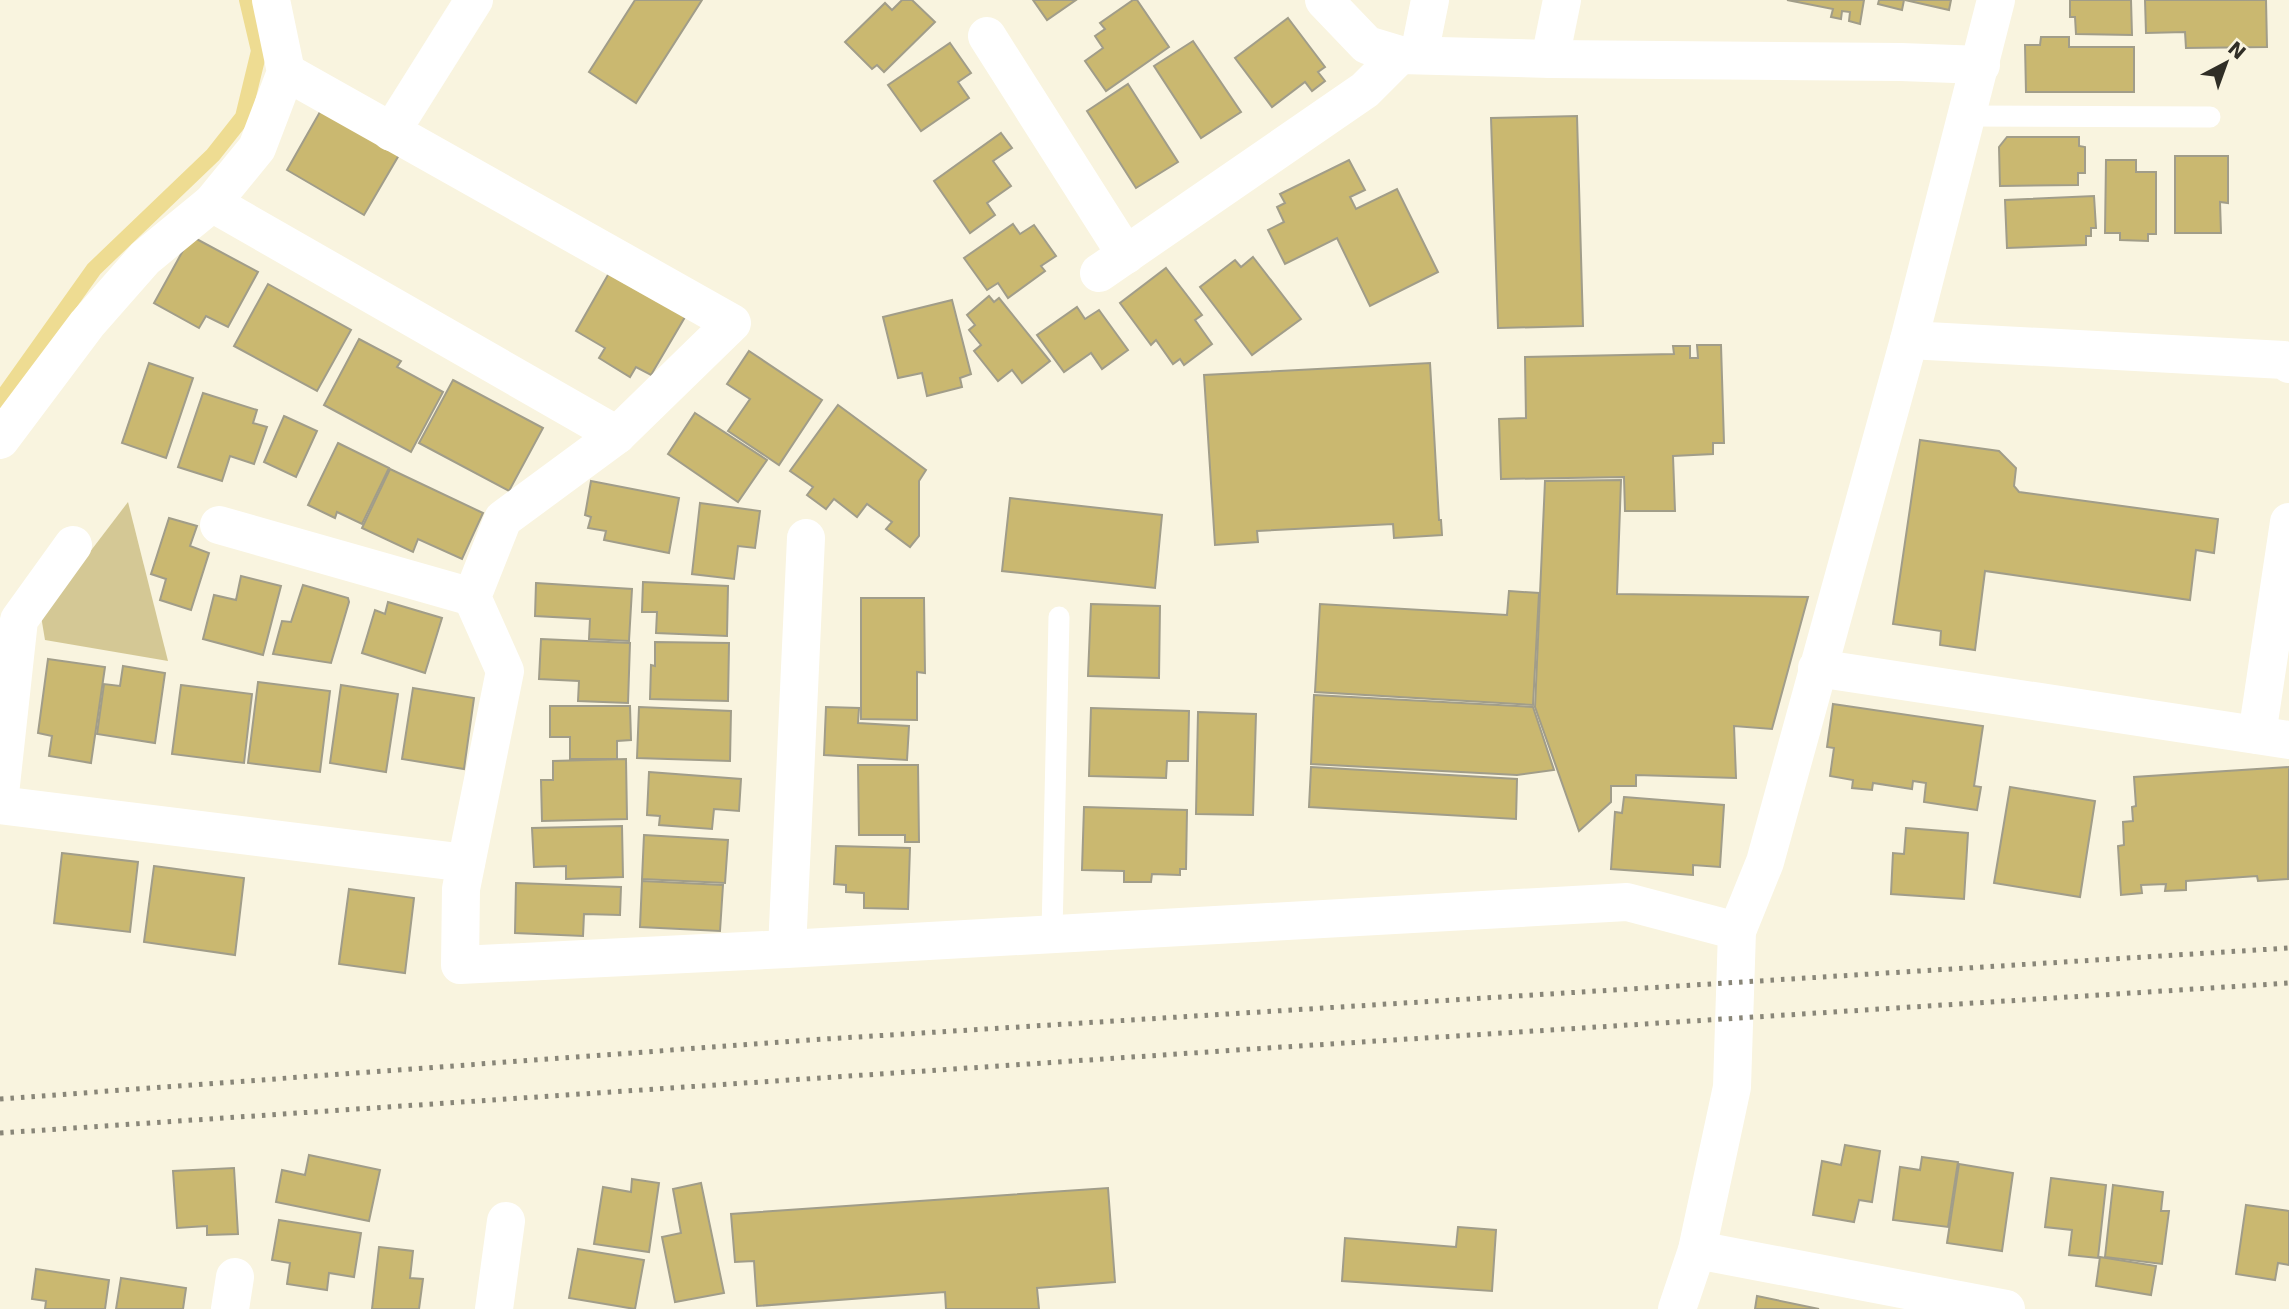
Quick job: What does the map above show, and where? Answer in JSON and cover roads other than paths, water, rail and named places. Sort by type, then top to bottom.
[{"type":"street","points":[[0,440],[87,324],[145,258],[212,203],[257,148],[286,72],[271,0]]},
{"type":"street","points":[[391,132],[474,0]]},
{"type":"street","points":[[1324,0],[1367,45],[1409,55],[1981,65]]},
{"type":"street","points":[[986,36],[1112,264],[1365,90],[1409,55],[1430,0]]},
{"type":"street","points":[[1550,59],[1562,0]]},
{"type":"street","points":[[1677,1309],[1697,1250],[1732,1087],[1737,931],[1765,862],[1909,340],[1996,0]]},
{"type":"street","points":[[286,72],[732,323],[617,435],[503,519],[472,597],[505,671],[461,889],[460,965],[1627,902],[1737,931]]},
{"type":"street","points":[[212,203],[617,435]]},
{"type":"street","points":[[1909,340],[2284,360],[2289,364]]},
{"type":"street","points":[[1817,668],[2273,738],[2289,522]]},
{"type":"street","points":[[219,525],[472,597]]},
{"type":"street","points":[[787,949],[806,538]]},
{"type":"street","points":[[0,794],[19,620],[73,545]]},
{"type":"street","points":[[0,805],[466,863]]},
{"type":"street","points":[[494,1309],[506,1221]]},
{"type":"street","points":[[1697,1250],[2005,1309]]},
{"type":"lane","points":[[1967,116],[2210,117]]},
{"type":"lane","points":[[1052,933],[1059,617]]},
{"type":"waterway","points":[[0,401],[94,269],[213,155],[243,117],[259,51],[247,0]]},
{"type":"railway","points":[[0,1099],[809,1040],[2289,948]]},
{"type":"railway","points":[[0,1133],[2289,983]]}]
